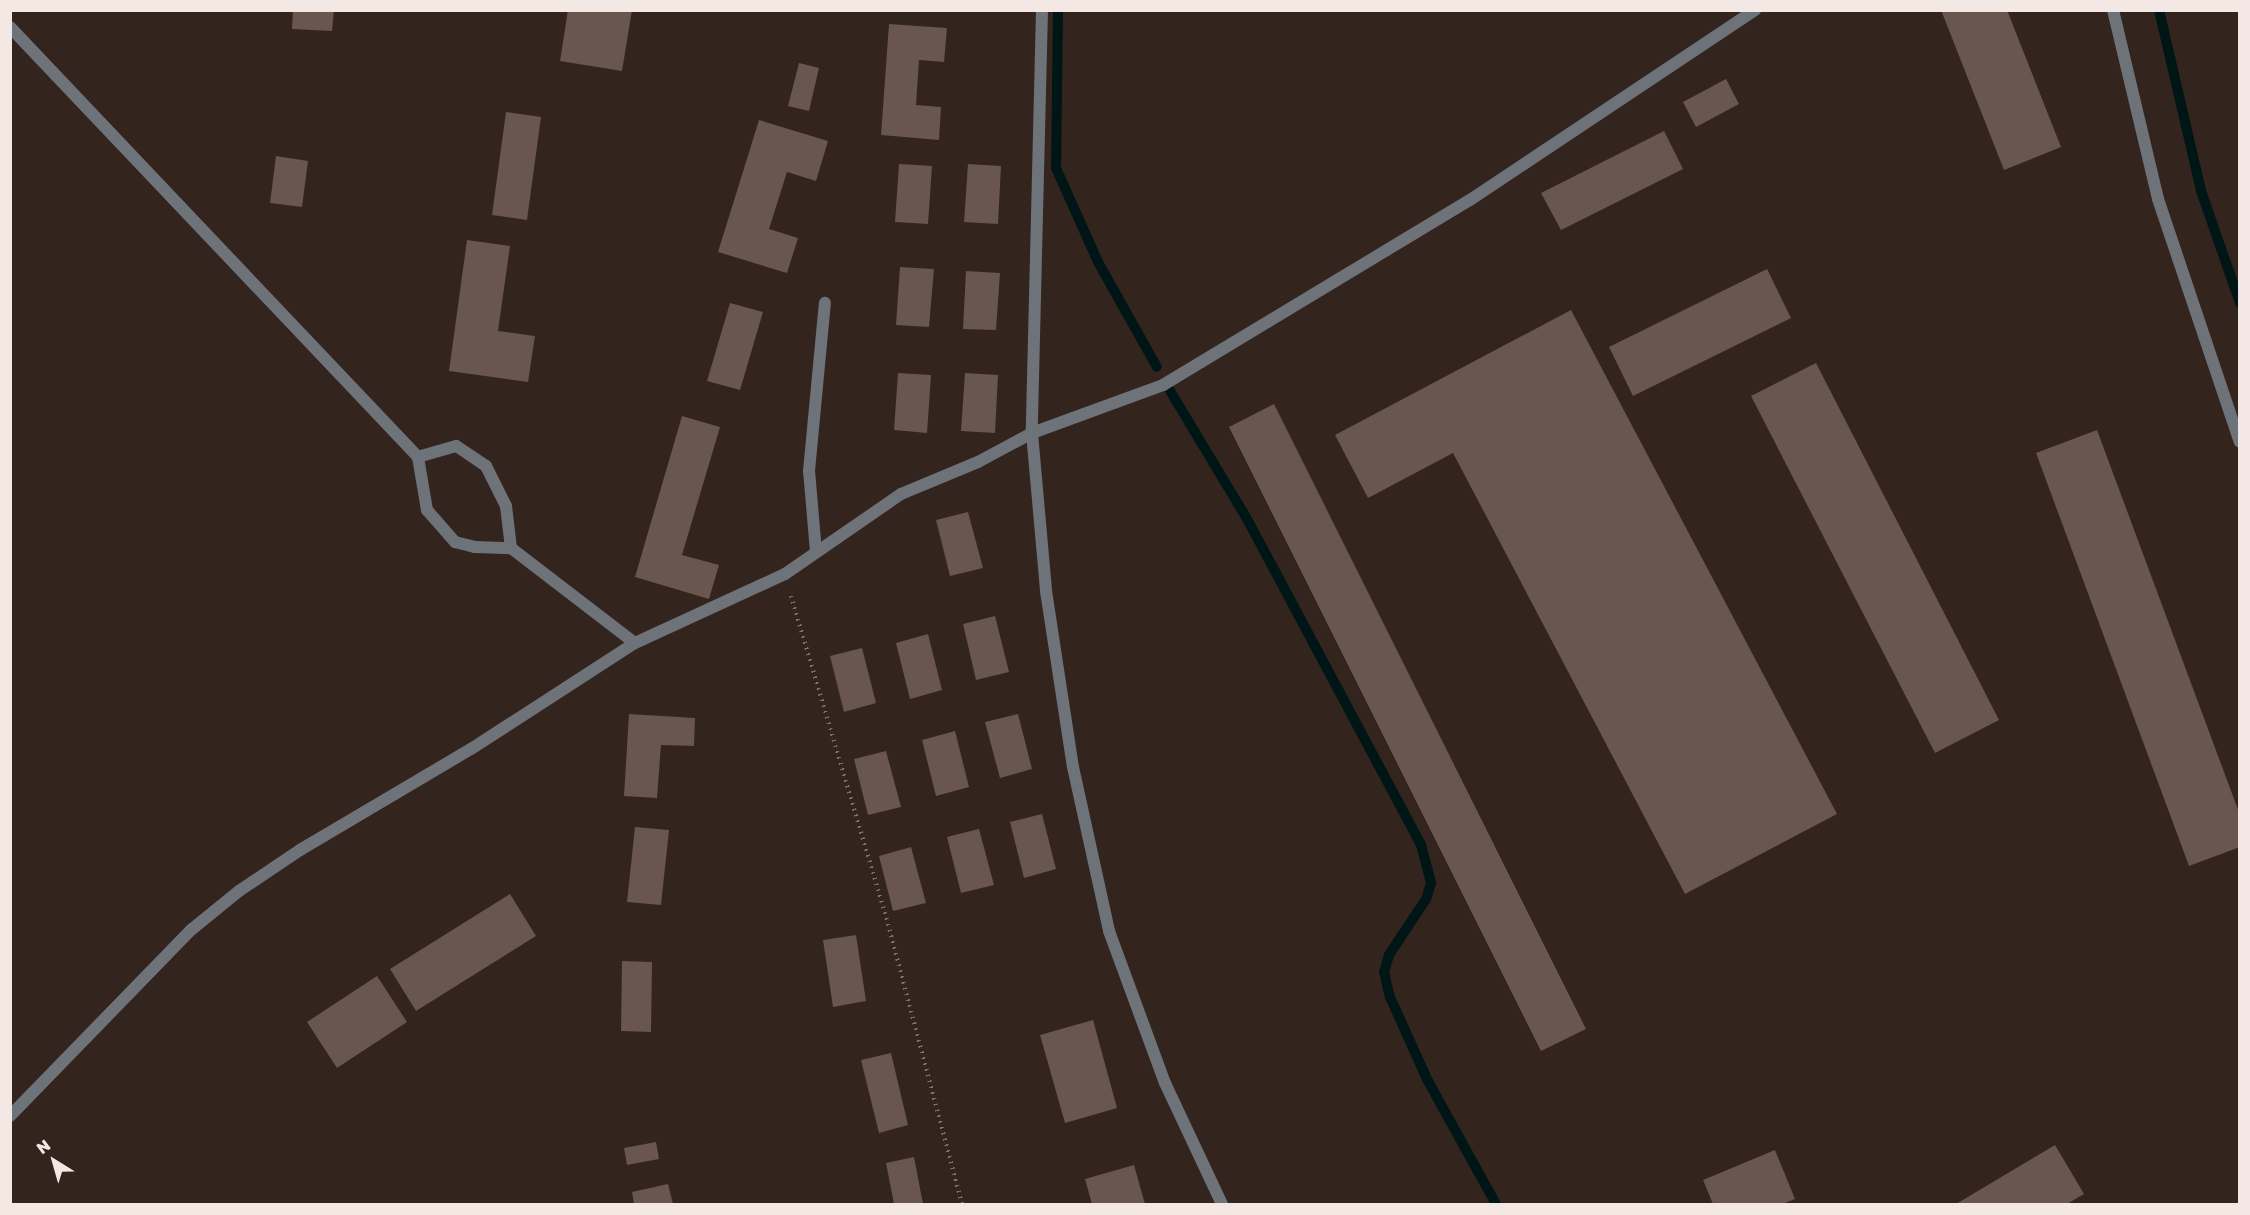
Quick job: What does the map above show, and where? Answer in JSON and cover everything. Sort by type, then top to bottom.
[{"type":"street","points":[[1042,10],[1032,433],[1046,591],[1073,766],[1109,931],[1165,1083],[1222,1204]]},
{"type":"street","points":[[10,1116],[59,1069],[131,988],[191,930],[239,891],[634,643],[785,574],[901,494],[978,462],[1032,433],[1163,385],[1470,200],[1740,15],[1755,10]]},
{"type":"street","points":[[2113,10],[2158,199],[2240,442]]},
{"type":"street","points":[[10,27],[418,457],[427,510],[454,542],[475,547],[511,548],[634,643]]},
{"type":"street","points":[[816,552],[810,471],[825,303]]},
{"type":"street","points":[[418,457],[456,446],[486,466],[506,506],[511,548]]},
{"type":"path","points":[[785,574],[888,924],[962,1204]]},
{"type":"building","points":[[293,10],[334,10],[332,31],[292,29]]},
{"type":"building","points":[[568,10],[632,10],[622,71],[560,61]]},
{"type":"building","points":[[1941,10],[2007,10],[2061,147],[2004,170]]},
{"type":"building","points":[[889,24],[947,28],[944,62],[919,60],[916,105],[941,107],[939,140],[881,135]]},
{"type":"building","points":[[799,63],[819,68],[809,111],[788,106]]},
{"type":"building","points":[[1726,79],[1739,104],[1696,127],[1683,102]]},
{"type":"building","points":[[506,112],[541,117],[527,220],[492,215]]},
{"type":"building","points":[[759,120],[828,141],[816,181],[787,172],[769,229],[798,238],[787,273],[718,252]]},
{"type":"building","points":[[1664,131],[1683,169],[1561,230],[1541,193]]},
{"type":"building","points":[[276,156],[308,161],[302,207],[270,203]]},
{"type":"building","points":[[899,164],[932,166],[928,224],[895,222]]},
{"type":"building","points":[[968,164],[1001,166],[998,224],[964,222]]},
{"type":"building","points":[[467,240],[510,246],[498,331],[535,336],[528,382],[449,371]]},
{"type":"building","points":[[900,267],[934,269],[929,327],[896,325]]},
{"type":"building","points":[[1767,269],[1791,318],[1633,396],[1609,347]]},
{"type":"building","points":[[966,271],[1000,273],[996,330],[963,329]]},
{"type":"building","points":[[730,303],[763,312],[740,390],[707,381]]},
{"type":"building","points":[[1571,310],[1837,814],[1685,894],[1453,453],[1368,498],[1335,435]]},
{"type":"building","points":[[1816,363],[1999,720],[1935,753],[1751,396]]},
{"type":"building","points":[[898,373],[931,375],[927,433],[894,430]]},
{"type":"building","points":[[965,373],[998,375],[995,433],[961,431]]},
{"type":"building","points":[[1274,404],[1586,1029],[1541,1051],[1229,427]]},
{"type":"building","points":[[682,416],[720,427],[682,555],[719,565],[709,599],[635,577]]},
{"type":"building","points":[[2097,430],[2240,815],[2240,847],[2189,866],[2036,453]]},
{"type":"building","points":[[968,512],[983,568],[950,576],[936,520]]},
{"type":"building","points":[[995,616],[1009,672],[976,680],[963,624]]},
{"type":"building","points":[[928,634],[942,690],[910,699],[896,643]]},
{"type":"building","points":[[862,648],[876,703],[844,712],[830,656]]},
{"type":"building","points":[[629,714],[695,718],[694,746],[661,745],[657,798],[624,796]]},
{"type":"building","points":[[1018,714],[1032,769],[1000,778],[985,722]]},
{"type":"building","points":[[955,731],[969,787],[936,796],[922,740]]},
{"type":"building","points":[[886,751],[901,807],[868,815],[854,759]]},
{"type":"building","points":[[1042,814],[1056,869],[1024,878],[1010,822]]},
{"type":"building","points":[[635,827],[669,830],[661,905],[627,902]]},
{"type":"building","points":[[979,829],[994,885],[961,893],[947,837]]},
{"type":"building","points":[[911,847],[926,903],[893,911],[879,856]]},
{"type":"building","points":[[510,894],[536,936],[416,1011],[390,969]]},
{"type":"building","points":[[856,935],[866,1001],[833,1007],[823,940]]},
{"type":"building","points":[[622,961],[652,962],[651,1032],[621,1031]]},
{"type":"building","points":[[377,976],[407,1022],[337,1068],[307,1022]]},
{"type":"building","points":[[1093,1020],[1117,1108],[1065,1123],[1040,1035]]},
{"type":"building","points":[[891,1053],[908,1125],[879,1133],[861,1060]]},
{"type":"building","points":[[656,1142],[659,1159],[627,1165],[624,1148]]},
{"type":"building","points":[[2055,1145],[2084,1194],[2067,1204],[1956,1204]]},
{"type":"building","points":[[1775,1150],[1795,1199],[1782,1204],[1713,1204],[1703,1180]]},
{"type":"building","points":[[914,1157],[923,1204],[894,1204],[886,1163]]},
{"type":"building","points":[[1134,1165],[1145,1204],[1092,1204],[1085,1179]]},
{"type":"building","points":[[668,1184],[673,1204],[634,1204],[632,1192]]},
{"type":"waterway","points":[[1058,10],[1056,168],[1098,262],[1157,367]]},
{"type":"waterway","points":[[2159,10],[2201,191],[2240,303]]},
{"type":"waterway","points":[[1169,389],[1246,517],[1421,845],[1431,883],[1426,899],[1389,955],[1384,972],[1390,997],[1428,1081],[1496,1204]]}]
